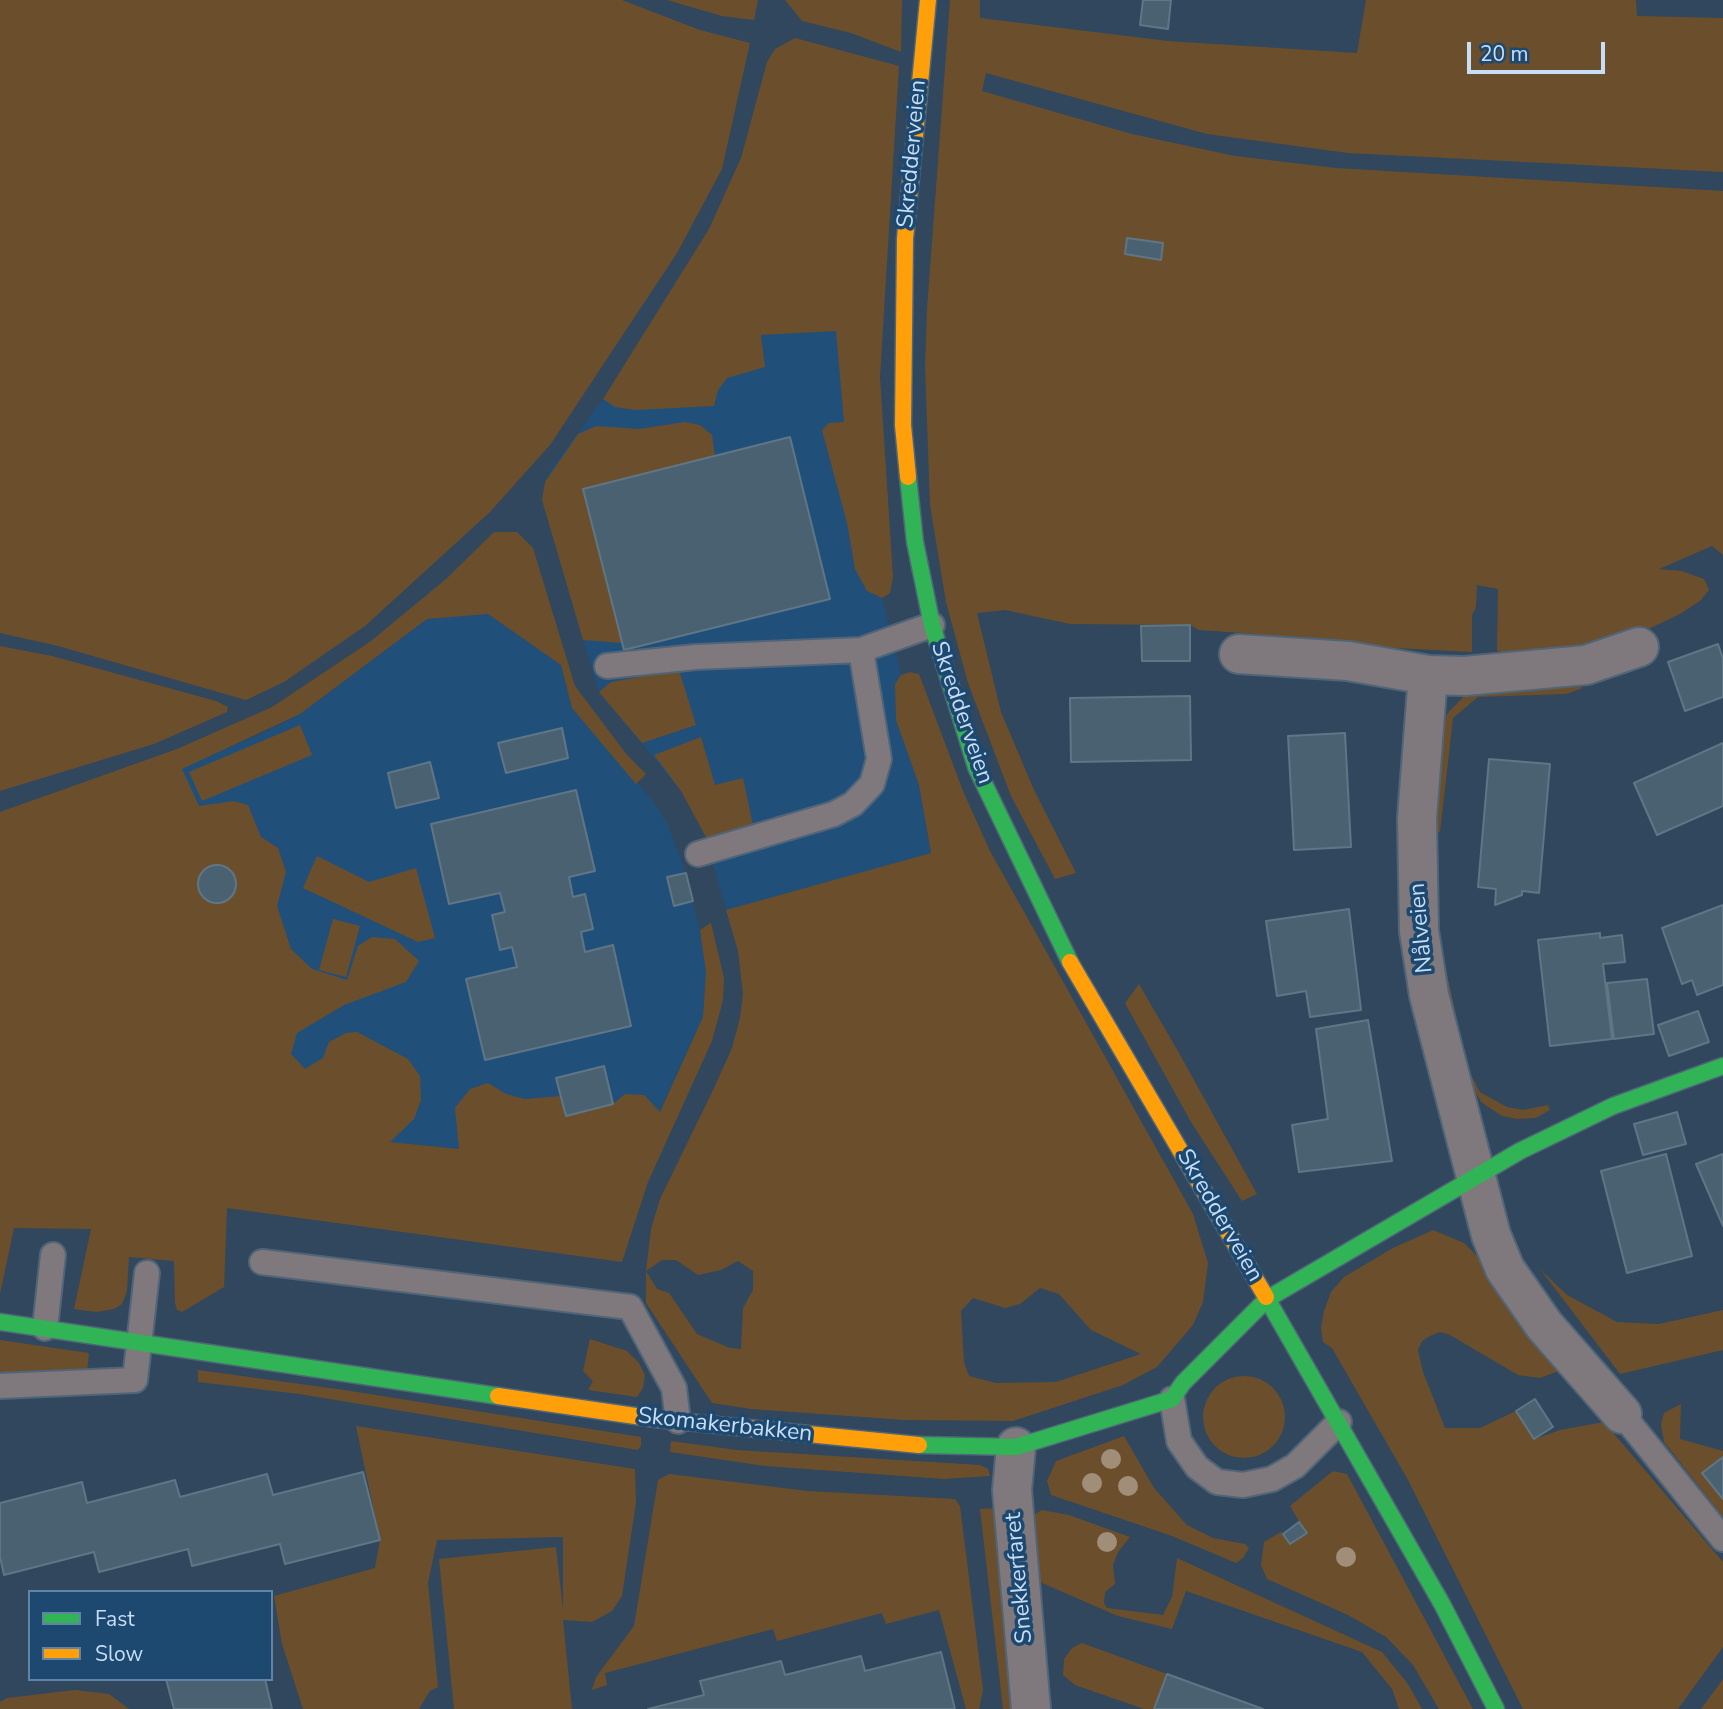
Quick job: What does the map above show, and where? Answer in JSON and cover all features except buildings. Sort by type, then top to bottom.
[{"type":"street","name":"Skredderveien","points":[[928,0],[905,239],[903,425],[915,542],[932,625],[976,767],[1063,950],[1339,1422],[1442,1604],[1496,1709]]},
{"type":"street","points":[[1239,654],[1348,661],[1427,675],[1465,676],[1586,665],[1639,647]]},
{"type":"street","name":"Nålveien","points":[[1427,675],[1417,818],[1419,931],[1429,995],[1476,1175]]},
{"type":"street","points":[[1172,1399],[1183,1383],[1267,1299],[1432,1204],[1476,1175],[1613,1106],[1723,1066]]},
{"type":"street","points":[[1476,1175],[1491,1235],[1506,1269],[1544,1325],[1622,1414]]},
{"type":"street","name":"Skomakerbakken","points":[[0,1322],[338,1370],[541,1404],[896,1444],[1016,1447],[1172,1399]]},
{"type":"street","name":"Snekkerfaret","points":[[1016,1447],[1013,1490],[1031,1709]]},
{"type":"lane","points":[[607,666],[696,657],[861,650],[932,625]]},
{"type":"lane","points":[[698,854],[834,814],[853,804],[872,784],[879,759],[861,650]]},
{"type":"lane","points":[[45,1328],[53,1255]]},
{"type":"lane","points":[[262,1262],[630,1307],[674,1388],[678,1421]]},
{"type":"lane","points":[[0,1386],[135,1380],[147,1273]]},
{"type":"lane","points":[[1172,1399],[1179,1441],[1198,1467],[1217,1482],[1243,1485],[1272,1479],[1294,1466],[1339,1422]]},
{"type":"lane","points":[[1622,1414],[1723,1539]]},
{"type":"shaded area","points":[[0,0],[622,0],[700,30],[750,43],[722,169],[677,253],[550,445],[490,512],[365,626],[284,682],[246,700],[58,646],[0,633]]},
{"type":"shaded area","points":[[667,0],[758,0],[754,20],[722,16]]},
{"type":"shaded area","points":[[785,0],[902,0],[901,52],[851,33],[802,21]]},
{"type":"shaded area","points":[[950,0],[980,0],[980,18],[1168,41],[1357,53],[1366,0],[1636,0],[1637,16],[1723,18],[1723,172],[1348,153],[1207,134],[986,73],[982,91],[1132,134],[1235,156],[1336,168],[1723,191],[1723,555],[1712,546],[1659,569],[1682,571],[1704,579],[1709,590],[1700,601],[1638,634],[1605,645],[1525,657],[1497,651],[1498,589],[1477,585],[1476,607],[1472,615],[1472,652],[1300,643],[1257,634],[1199,630],[1190,625],[1070,624],[1005,610],[977,613],[1001,712],[1034,790],[1076,873],[1055,879],[1011,796],[968,683],[946,602],[930,505],[925,367]],"holes":[[[1128,238],[1163,244],[1161,259],[1125,254]]]},
{"type":"shaded area","points":[[795,38],[899,66],[880,377],[893,577],[890,593],[882,598],[867,591],[855,569],[847,523],[822,430],[829,423],[844,422],[836,331],[761,335],[765,367],[727,378],[718,390],[714,406],[635,410],[615,407],[603,399],[709,229],[741,158],[767,62],[775,49]]},
{"type":"shaded area","points":[[655,320],[760,335],[837,330],[844,422],[847,523],[855,568],[867,590],[882,598],[901,675],[895,684],[896,720],[919,785],[931,854],[726,910],[705,834],[681,791],[599,692],[542,500],[545,482],[552,468],[603,399]]},
{"type":"shaded area","points":[[685,422],[700,425],[712,435],[715,456],[583,489],[622,643],[583,640],[542,500],[545,482],[578,434],[596,426],[639,429]]},
{"type":"shaded area","points":[[494,532],[517,532],[533,548],[575,686],[627,755],[646,774],[636,784],[572,708],[561,665],[488,614],[427,619],[300,714],[182,769],[199,806],[234,801],[248,805],[261,837],[278,848],[286,872],[277,906],[291,949],[312,969],[347,980],[358,946],[372,937],[395,939],[419,961],[406,982],[344,1005],[297,1033],[291,1054],[305,1069],[323,1058],[329,1042],[346,1033],[357,1032],[408,1059],[420,1076],[421,1100],[414,1119],[390,1142],[459,1149],[455,1108],[470,1089],[488,1083],[506,1094],[525,1099],[561,1096],[613,1104],[625,1094],[644,1095],[660,1112],[703,1017],[706,972],[700,930],[711,923],[724,978],[723,1000],[712,1041],[648,1182],[622,1262],[227,1208],[224,1287],[182,1312],[177,1310],[175,1303],[174,1261],[129,1257],[127,1291],[122,1304],[114,1309],[96,1312],[74,1309],[91,1229],[14,1228],[0,1294],[0,812],[177,749],[272,707],[371,641],[446,579]]},
{"type":"shaded area","points":[[488,613],[561,665],[572,708],[653,801],[668,825],[686,873],[704,948],[706,972],[703,1017],[653,1126],[459,1149],[370,1140],[0,828],[182,768],[267,731],[300,714],[427,619]]},
{"type":"shaded area","points":[[0,646],[52,656],[216,701],[228,707],[227,712],[154,744],[0,791]]},
{"type":"shaded area","points":[[679,670],[696,725],[642,743],[599,692],[611,682]]},
{"type":"shaded area","points":[[910,672],[919,674],[963,791],[990,851],[1193,1214],[1208,1263],[1203,1302],[1193,1325],[1157,1367],[1123,1385],[1013,1421],[905,1420],[751,1409],[712,1403],[646,1303],[646,1271],[651,1229],[660,1199],[732,1048],[740,1018],[743,994],[738,951],[726,910],[931,853],[919,785],[896,720],[895,684],[901,675]],"holes":[[[662,1260],[676,1260],[698,1275],[721,1270],[738,1261],[753,1271],[753,1290],[743,1308],[741,1349],[730,1348],[697,1334],[669,1293],[657,1289],[646,1271]],[[1040,1288],[1059,1294],[1091,1330],[1141,1354],[1056,1382],[996,1383],[969,1376],[964,1362],[961,1311],[973,1298],[1005,1308],[1020,1304]]]},
{"type":"shaded area","points":[[1576,683],[1583,688],[1566,694],[1478,697],[1453,718],[1440,832],[1436,832],[1436,794],[1447,714],[1467,693]]},
{"type":"shaded area","points":[[300,725],[312,755],[202,801],[189,772]]},
{"type":"shaded area","points":[[701,737],[715,785],[743,778],[753,825],[707,839],[681,791],[654,755]]},
{"type":"shaded area","points":[[317,856],[369,882],[416,868],[435,938],[418,942],[303,888]]},
{"type":"shaded area","points":[[333,919],[360,926],[346,977],[319,970]]},
{"type":"shaded area","points":[[1443,956],[1468,1069],[1480,1092],[1507,1107],[1523,1110],[1548,1105],[1550,1110],[1536,1118],[1517,1119],[1502,1116],[1481,1102],[1470,1082],[1440,963]]},
{"type":"shaded area","points":[[1139,984],[1257,1194],[1242,1201],[1191,1122],[1125,1003]]},
{"type":"shaded area","points":[[1433,1230],[1464,1243],[1476,1255],[1561,1370],[1540,1378],[1518,1375],[1450,1335],[1440,1332],[1430,1336],[1422,1341],[1418,1350],[1423,1372],[1445,1428],[1480,1428],[1516,1411],[1535,1439],[1560,1430],[1604,1422],[1723,1562],[1723,1647],[1678,1709],[1523,1709],[1408,1480],[1332,1348],[1323,1342],[1321,1328],[1324,1311],[1331,1292],[1344,1277],[1393,1248]]},
{"type":"shaded area","points":[[1540,1269],[1567,1295],[1617,1322],[1659,1324],[1723,1310],[1723,1350],[1620,1374]]},
{"type":"shaded area","points":[[590,1339],[627,1351],[639,1363],[645,1375],[643,1388],[637,1397],[588,1390],[593,1381],[583,1371]]},
{"type":"shaded area","points":[[0,1340],[89,1353],[87,1373],[0,1375]]},
{"type":"shaded area","points":[[198,1370],[641,1437],[641,1446],[638,1450],[299,1394],[198,1382]]},
{"type":"shaded area","points":[[1236,1376],[1252,1376],[1267,1383],[1278,1394],[1285,1409],[1282,1433],[1273,1446],[1252,1458],[1236,1458],[1221,1451],[1210,1440],[1203,1425],[1203,1409],[1210,1394],[1221,1383]]},
{"type":"shaded area","points":[[1681,1404],[1680,1439],[1723,1451],[1723,1457],[1702,1474],[1723,1499],[1723,1517],[1664,1442],[1661,1424],[1664,1413]]},
{"type":"shaded area","points":[[356,1426],[635,1469],[636,1502],[622,1596],[612,1611],[592,1622],[563,1620],[572,1709],[454,1709],[439,1559],[556,1547],[563,1610],[563,1537],[437,1540],[428,1583],[438,1687],[430,1691],[419,1709],[303,1709],[282,1644],[274,1596],[375,1568],[380,1540]]},
{"type":"shaded area","points":[[1124,1436],[1154,1488],[1187,1525],[1213,1538],[1245,1544],[1249,1548],[1243,1558],[1236,1563],[1172,1536],[1051,1495],[1047,1481],[1056,1461]]},
{"type":"shaded area","points":[[671,1441],[737,1450],[980,1465],[988,1469],[990,1476],[944,1479],[765,1466],[670,1452]]},
{"type":"shaded area","points":[[1333,1471],[1347,1474],[1473,1709],[1439,1709],[1413,1665],[1386,1637],[1348,1615],[1267,1579],[1261,1565],[1264,1542],[1281,1532],[1290,1544],[1306,1533],[1290,1506]]},
{"type":"shaded area","points":[[669,1474],[808,1491],[955,1499],[960,1506],[983,1690],[979,1709],[966,1709],[939,1610],[886,1624],[882,1613],[777,1641],[773,1629],[605,1673],[607,1685],[592,1690],[596,1677],[634,1626],[658,1480]]},
{"type":"shaded area","points":[[996,1508],[1018,1709],[1003,1709],[980,1509]]},
{"type":"shaded area","points":[[1042,1510],[1069,1515],[1130,1537],[1118,1552],[1113,1565],[1115,1584],[1105,1592],[1104,1603],[1107,1608],[1163,1615],[1172,1597],[1177,1558],[1382,1652],[1408,1684],[1422,1709],[1399,1709],[1392,1689],[1362,1652],[1186,1591],[1172,1629],[1118,1616],[1042,1583],[1036,1576],[1031,1523],[1035,1514]]},
{"type":"shaded area","points":[[1082,1643],[1167,1674],[1154,1709],[1144,1709],[1075,1685],[1063,1675],[1064,1659],[1072,1648]]},
{"type":"shaded area","points":[[1723,1679],[1723,1709],[1701,1709]]},
{"type":"shaded area","points":[[75,1690],[109,1694],[129,1709],[0,1709],[0,1702],[7,1698]]},
{"type":"traffic: fast","points":[[908,477],[915,542],[932,625],[976,767],[1070,962]]},
{"type":"traffic: fast","points":[[919,1445],[1016,1447],[1172,1399],[1183,1383],[1267,1299],[1520,1151],[1613,1106],[1723,1066]]},
{"type":"traffic: fast","points":[[1266,1297],[1442,1604],[1496,1709]]},
{"type":"traffic: fast","points":[[0,1322],[498,1396]]},
{"type":"traffic: slow","points":[[908,477],[903,425],[905,239],[928,0]]},
{"type":"traffic: slow","points":[[1070,962],[1266,1297]]},
{"type":"traffic: slow","points":[[498,1396],[656,1419],[919,1445]]}]
